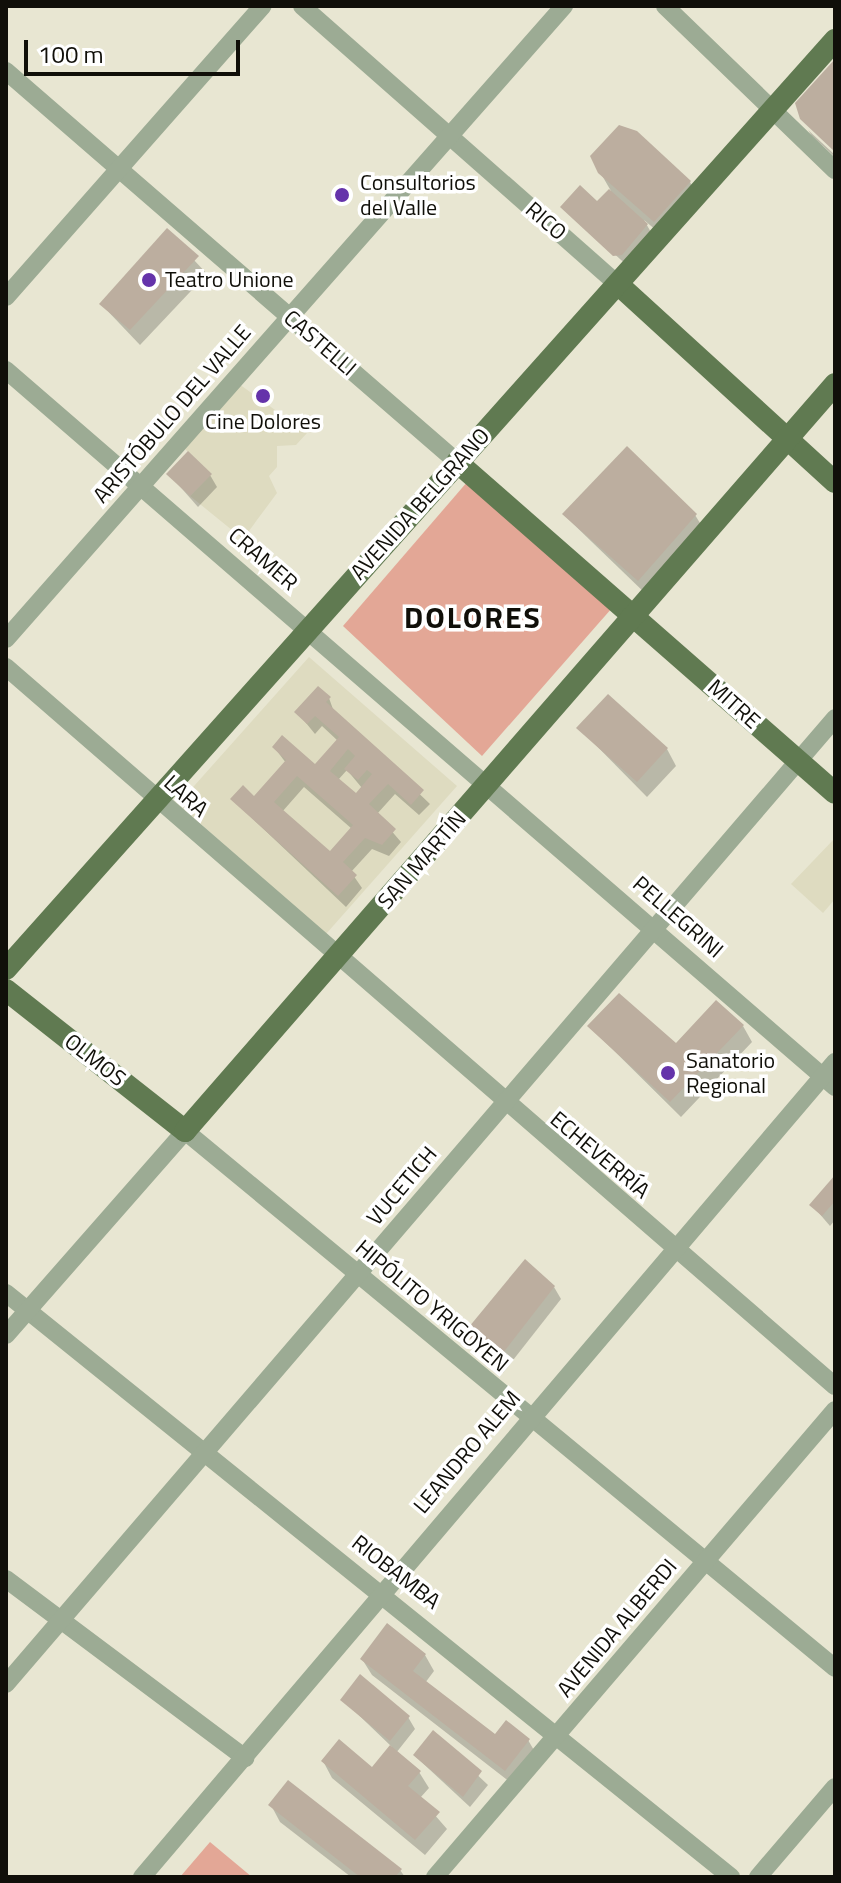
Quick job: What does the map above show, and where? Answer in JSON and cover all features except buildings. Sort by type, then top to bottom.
[{"type":"main road","name":"AVENIDA BELGRANO","points":[[6,969],[457,462],[620,286],[835,40]]},
{"type":"main road","name":"RICO","points":[[620,286],[835,482]]},
{"type":"main road","name":"SAN MARTÍN","points":[[185,1131],[835,384]]},
{"type":"main road","name":"CASTELLI","points":[[457,462],[634,615]]},
{"type":"main road","name":"MITRE","points":[[634,615],[835,793]]},
{"type":"main road","name":"OLMOS","points":[[6,990],[185,1131]]},
{"type":"street","points":[[6,297],[263,6]]},
{"type":"street","name":"RICO","points":[[302,6],[620,286]]},
{"type":"street","name":"ARISTÓBULO DEL VALLE","points":[[6,639],[564,6]]},
{"type":"street","points":[[665,6],[835,170]]},
{"type":"street","name":"CASTELLI","points":[[6,71],[457,462]]},
{"type":"street","name":"CRAMER","points":[[6,370],[489,784]]},
{"type":"street","name":"LARA","points":[[6,667],[336,960]]},
{"type":"street","name":"VUCETICH","points":[[6,1684],[835,718]]},
{"type":"street","name":"PELLEGRINI","points":[[489,784],[654,928],[831,1075]]},
{"type":"street","name":"ECHEVERRÍA","points":[[336,960],[835,1386]]},
{"type":"street","name":"LEANDRO ALEM","points":[[142,1877],[673,1247],[831,1075]]},
{"type":"street","name":"HIPÓLITO YRIGOYEN","points":[[185,1131],[835,1668]]},
{"type":"street","name":"SAN MARTÍN","points":[[6,1335],[185,1131]]},
{"type":"street","name":"RIOBAMBA","points":[[6,1293],[383,1591],[731,1877]]},
{"type":"street","name":"AVENIDA ALBERDI","points":[[435,1877],[835,1410]]},
{"type":"street","points":[[6,1579],[245,1758]]},
{"type":"street","points":[[758,1877],[835,1787]]},
{"type":"shaded area","points":[[239,384],[307,433],[296,445],[277,446],[277,467],[269,476],[277,493],[243,539],[190,496],[211,474],[185,449]]},
{"type":"shaded area","points":[[468,481],[612,608],[482,756],[343,626]]},
{"type":"shaded area","points":[[309,657],[457,786],[326,934],[178,804]]},
{"type":"shaded area","points":[[835,838],[835,899],[823,913],[791,884]]},
{"type":"shaded area","points":[[210,1842],[252,1877],[180,1877]]},
{"type":"place","name":"Consultorios del Valle","points":[[342,195]]},
{"type":"place","name":"Teatro Unione","points":[[149,280]]},
{"type":"place","name":"Cine Dolores","points":[[263,396]]},
{"type":"place","name":"Sanatorio Regional","points":[[668,1073]]},
{"type":"district","name":"DOLORES","points":[[473,617]]}]
